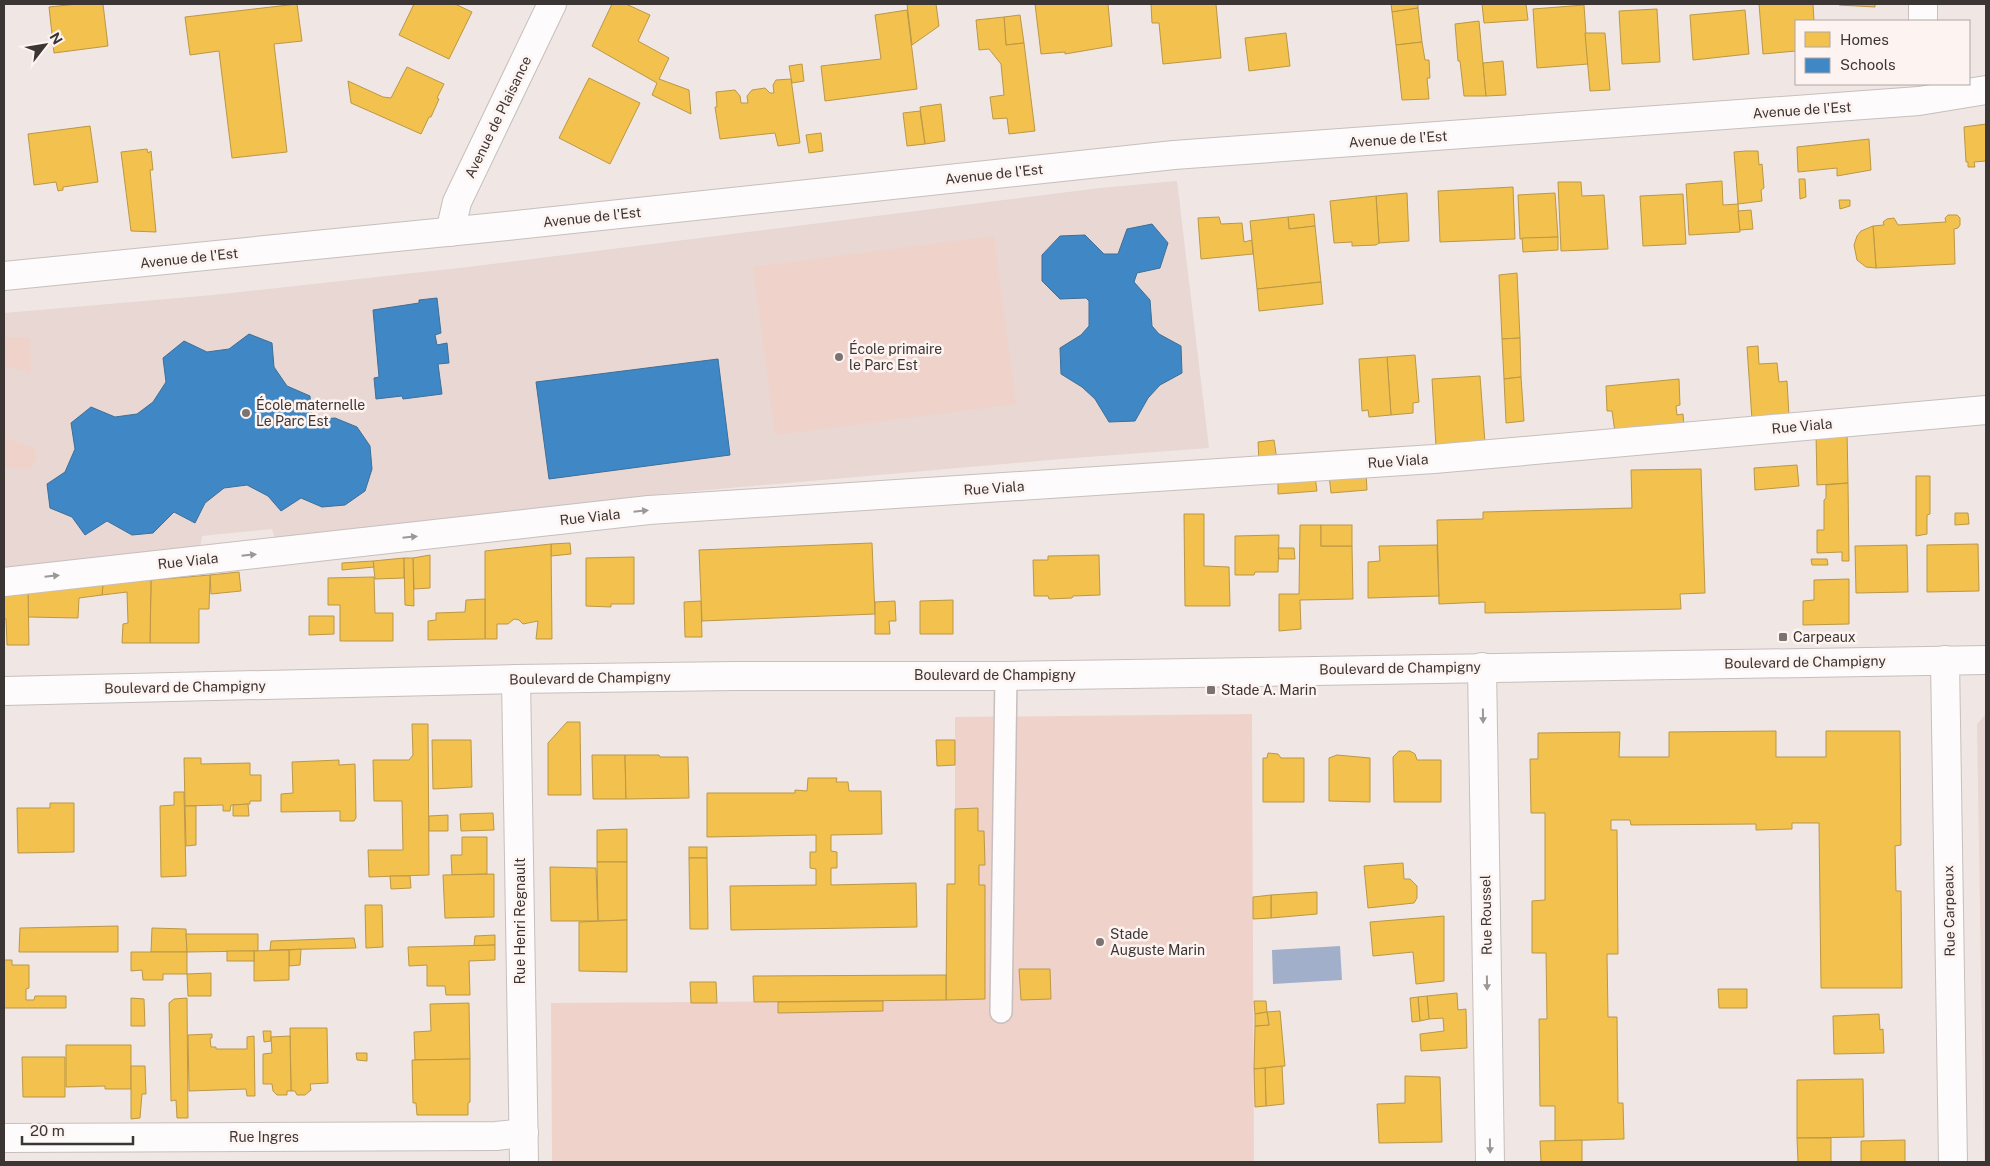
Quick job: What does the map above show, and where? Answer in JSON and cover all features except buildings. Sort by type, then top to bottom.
[{"type":"street","name":"Avenue de Plaisance","points":[[450,232],[457,202],[552,4]]},
{"type":"street","points":[[1923,20],[1924,4]]},
{"type":"street","name":"Avenue de l'Est","points":[[4,276],[450,232],[1174,155],[1919,92],[1986,90]]},
{"type":"street","name":"Rue Viala","points":[[4,582],[649,510],[1434,459],[1986,410]]},
{"type":"street","name":"Rue Carpeaux","points":[[1945,660],[1953,1162]]},
{"type":"street","name":"Boulevard de Champigny","points":[[4,691],[516,679],[734,676],[1006,676],[1986,660]]},
{"type":"street","name":"Rue Roussel","points":[[1482,667],[1490,1162]]},
{"type":"street","name":"Rue Henri Regnault","points":[[516,679],[524,1162]]},
{"type":"street","name":"Rue Ingres","points":[[4,1138],[496,1136],[524,1133]]},
{"type":"lane","points":[[1001,1012],[1006,676]]},
{"type":"shaded area","name":"École primaire le Parc Est","points":[[1177,181],[1209,448],[661,494],[275,539],[272,529],[202,536],[200,548],[4,573],[4,313],[213,295],[468,267],[1100,188]]},
{"type":"shaded area","points":[[994,236],[1016,404],[775,435],[753,267]]},
{"type":"shaded area","points":[[4,337],[30,337],[31,373],[4,366]]},
{"type":"shaded area","points":[[4,437],[34,449],[37,459],[29,469],[4,468]]},
{"type":"shaded area","name":"Stade Auguste Marin","points":[[1252,714],[1254,1162],[552,1162],[551,1003],[946,1000],[947,884],[955,883],[955,717]]},
{"type":"shaded area","points":[[1986,714],[1986,1162],[1984,1162],[1977,724]]},
{"type":"water","points":[[1340,946],[1342,980],[1273,984],[1272,950]]},
{"type":"place","name":"École primaire le Parc Est","points":[[839,357]]},
{"type":"place","name":"École maternelle Le Parc Est","points":[[246,413]]},
{"type":"place","name":"Carpeaux","points":[[1783,637]]},
{"type":"place","name":"Stade A. Marin","points":[[1211,690]]},
{"type":"place","name":"Stade Auguste Marin","points":[[1100,942]]}]
